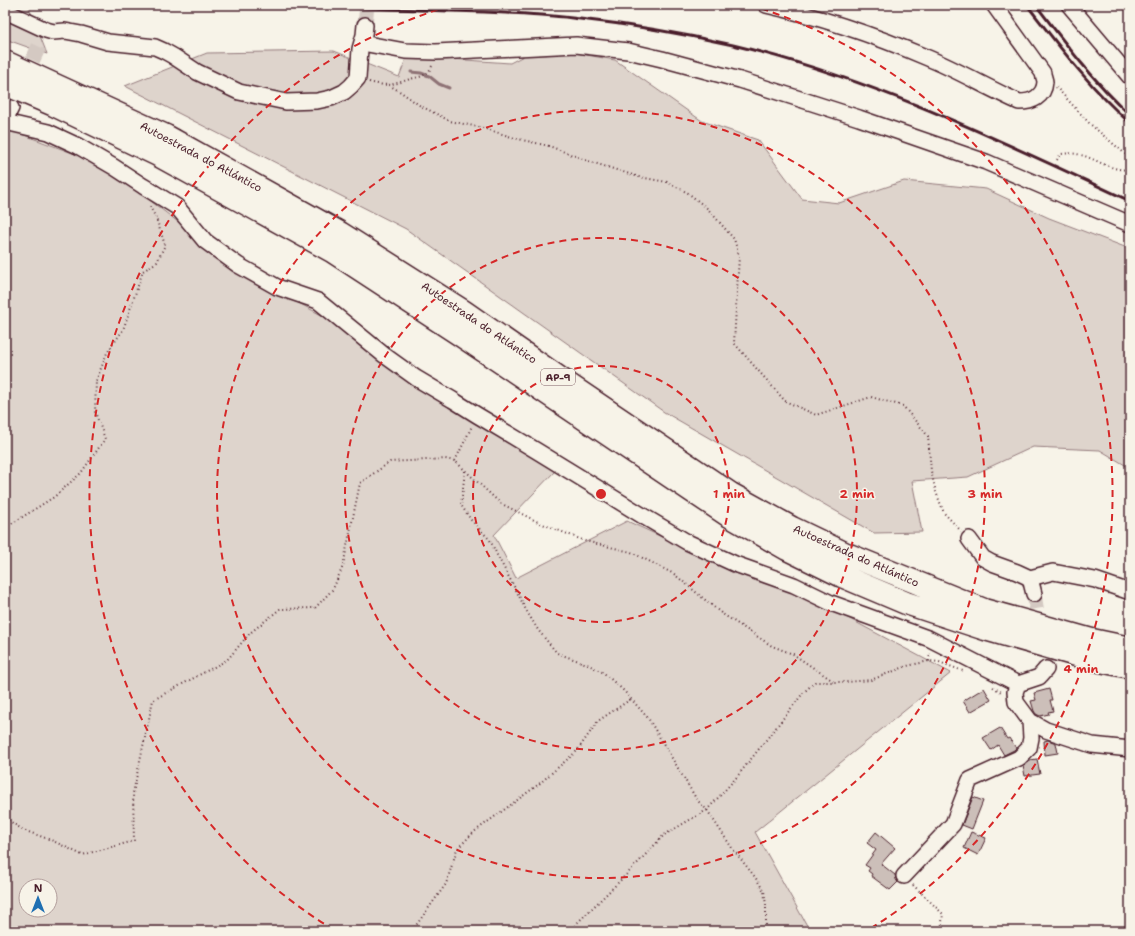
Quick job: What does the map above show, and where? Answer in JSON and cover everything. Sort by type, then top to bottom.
[{"type":"highway","name":"Autoestrada do Atlántico","points":[[5,62],[166,136],[340,233],[463,311],[731,494],[792,528],[844,553],[984,610],[1092,640],[1130,648]]},
{"type":"highway","name":"Autoestrada do Atlántico","points":[[5,84],[54,105],[158,155],[332,251],[459,334],[726,514],[787,549],[842,576],[906,603],[985,629],[1090,659],[1130,667]]},
{"type":"street","points":[[766,5],[793,11],[881,39],[930,59],[1019,102],[1034,100],[1038,97],[1045,82],[1043,73],[994,5]]},
{"type":"street","points":[[1069,5],[1128,72]]},
{"type":"street","points":[[5,11],[43,36],[53,32],[65,31],[108,42],[155,47],[173,56],[197,72],[240,92],[286,102],[317,101],[331,98],[344,92],[358,78],[361,46],[365,25]]},
{"type":"street","points":[[361,46],[405,51],[436,52],[576,46],[628,51],[726,76],[859,118],[986,162],[1130,224]]},
{"type":"street","points":[[7,117],[48,132],[78,146],[114,167],[176,207],[205,241],[238,265],[277,287],[318,301],[384,355],[416,378],[687,542],[735,564],[794,585],[831,603],[930,639],[1018,684],[1039,676],[1046,669]]},
{"type":"street","points":[[969,539],[983,558],[1030,578],[1053,572],[1095,580],[1130,592]]},
{"type":"street","points":[[1030,578],[1034,594]]},
{"type":"street","points":[[1018,684],[1015,692],[1016,702],[1030,721],[1046,730],[1092,745],[1130,749]]},
{"type":"street","points":[[904,876],[953,824],[970,780],[1019,758],[1029,748],[1031,738],[1030,721]]},
{"type":"path","points":[[358,78],[369,82],[389,85],[420,77],[430,71]]},
{"type":"path","points":[[1043,73],[1090,124],[1130,158]]},
{"type":"path","points":[[389,85],[420,106],[450,121],[483,128],[518,139],[549,146],[588,161],[639,177],[667,182],[688,193],[708,209],[734,239],[739,256],[734,342],[785,402],[816,415],[872,397],[903,406],[928,436],[931,471],[936,492],[944,513],[969,539]]},
{"type":"path","points":[[1057,160],[1061,154],[1071,153],[1082,155],[1104,165],[1123,170],[1130,169]]},
{"type":"path","points":[[5,528],[54,497],[81,473],[105,439],[95,412],[96,381],[107,353],[123,330],[143,271],[157,262],[165,245],[156,218],[145,197],[143,186]]},
{"type":"path","points":[[455,461],[477,416]]},
{"type":"path","points":[[5,818],[23,830],[51,840],[82,855],[134,841],[133,793],[153,700],[227,660],[250,633],[280,609],[316,608],[333,589],[344,566],[360,483],[390,462],[445,459],[455,461],[500,503],[540,523],[585,541],[631,552],[674,574],[721,613],[772,646],[793,654],[833,682]]},
{"type":"path","points":[[465,471],[461,505],[471,520],[490,540],[538,630],[557,653],[587,664],[604,673],[624,691],[648,718],[697,800],[707,810],[732,848],[764,891],[766,905],[766,931]]},
{"type":"path","points":[[569,931],[664,835],[707,810],[736,778],[804,692],[815,682],[871,680],[907,666],[930,661],[939,662],[964,672]]},
{"type":"path","points":[[989,684],[1016,702]]},
{"type":"path","points":[[412,931],[446,884],[457,849],[474,832],[539,784],[577,750],[598,721],[631,699]]},
{"type":"path","points":[[904,876],[943,914],[941,931]]},
{"type":"shaded area","points":[[5,5],[28,5],[47,54],[5,39]]},
{"type":"shaded area","points":[[541,47],[615,60],[702,121],[758,140],[802,199],[839,203],[904,181],[986,189],[1049,218],[1130,249],[1130,468],[1100,450],[1033,447],[968,477],[912,481],[922,532],[874,533],[664,412],[406,229],[125,86],[207,53],[334,51],[399,77],[407,56],[510,63]]},
{"type":"shaded area","points":[[5,128],[86,158],[139,192],[251,278],[329,319],[422,391],[555,471],[494,535],[516,578],[627,521],[725,566],[818,602],[951,673],[755,832],[810,931],[5,931]]},
{"type":"building","points":[[984,688],[991,700],[970,712],[963,701]]},
{"type":"building","points":[[1049,689],[1053,711],[1048,712],[1049,714],[1040,716],[1034,711],[1031,701],[1036,700],[1034,693]]},
{"type":"building","points":[[1000,728],[1007,739],[1009,738],[1016,748],[1004,755],[998,745],[991,750],[983,738]]},
{"type":"building","points":[[1048,740],[1056,743],[1058,753],[1045,755],[1044,741]]},
{"type":"building","points":[[1037,759],[1040,774],[1025,776],[1023,766],[1030,760]]},
{"type":"building","points":[[973,797],[983,801],[972,829],[962,825]]},
{"type":"building","points":[[876,832],[895,848],[881,864],[895,875],[898,882],[890,890],[871,876],[872,874],[868,871],[870,868],[865,865],[876,850],[867,843]]},
{"type":"building","points":[[971,832],[986,838],[978,855],[964,848]]},
{"type":"waterway","points":[[411,72],[429,76],[439,84],[449,88]]},
{"type":"tunnel","points":[[365,25],[367,5]]},
{"type":"tunnel","points":[[23,81],[41,42]]},
{"type":"tunnel","points":[[1034,594],[1046,669]]},
{"type":"railway","points":[[286,5],[495,12],[557,16],[653,29],[733,45],[785,59],[886,93],[984,134],[1130,201]]},
{"type":"railway","points":[[1027,5],[1089,82],[1130,123]]},
{"type":"railway","points":[[1036,5],[1092,76],[1130,115]]}]
